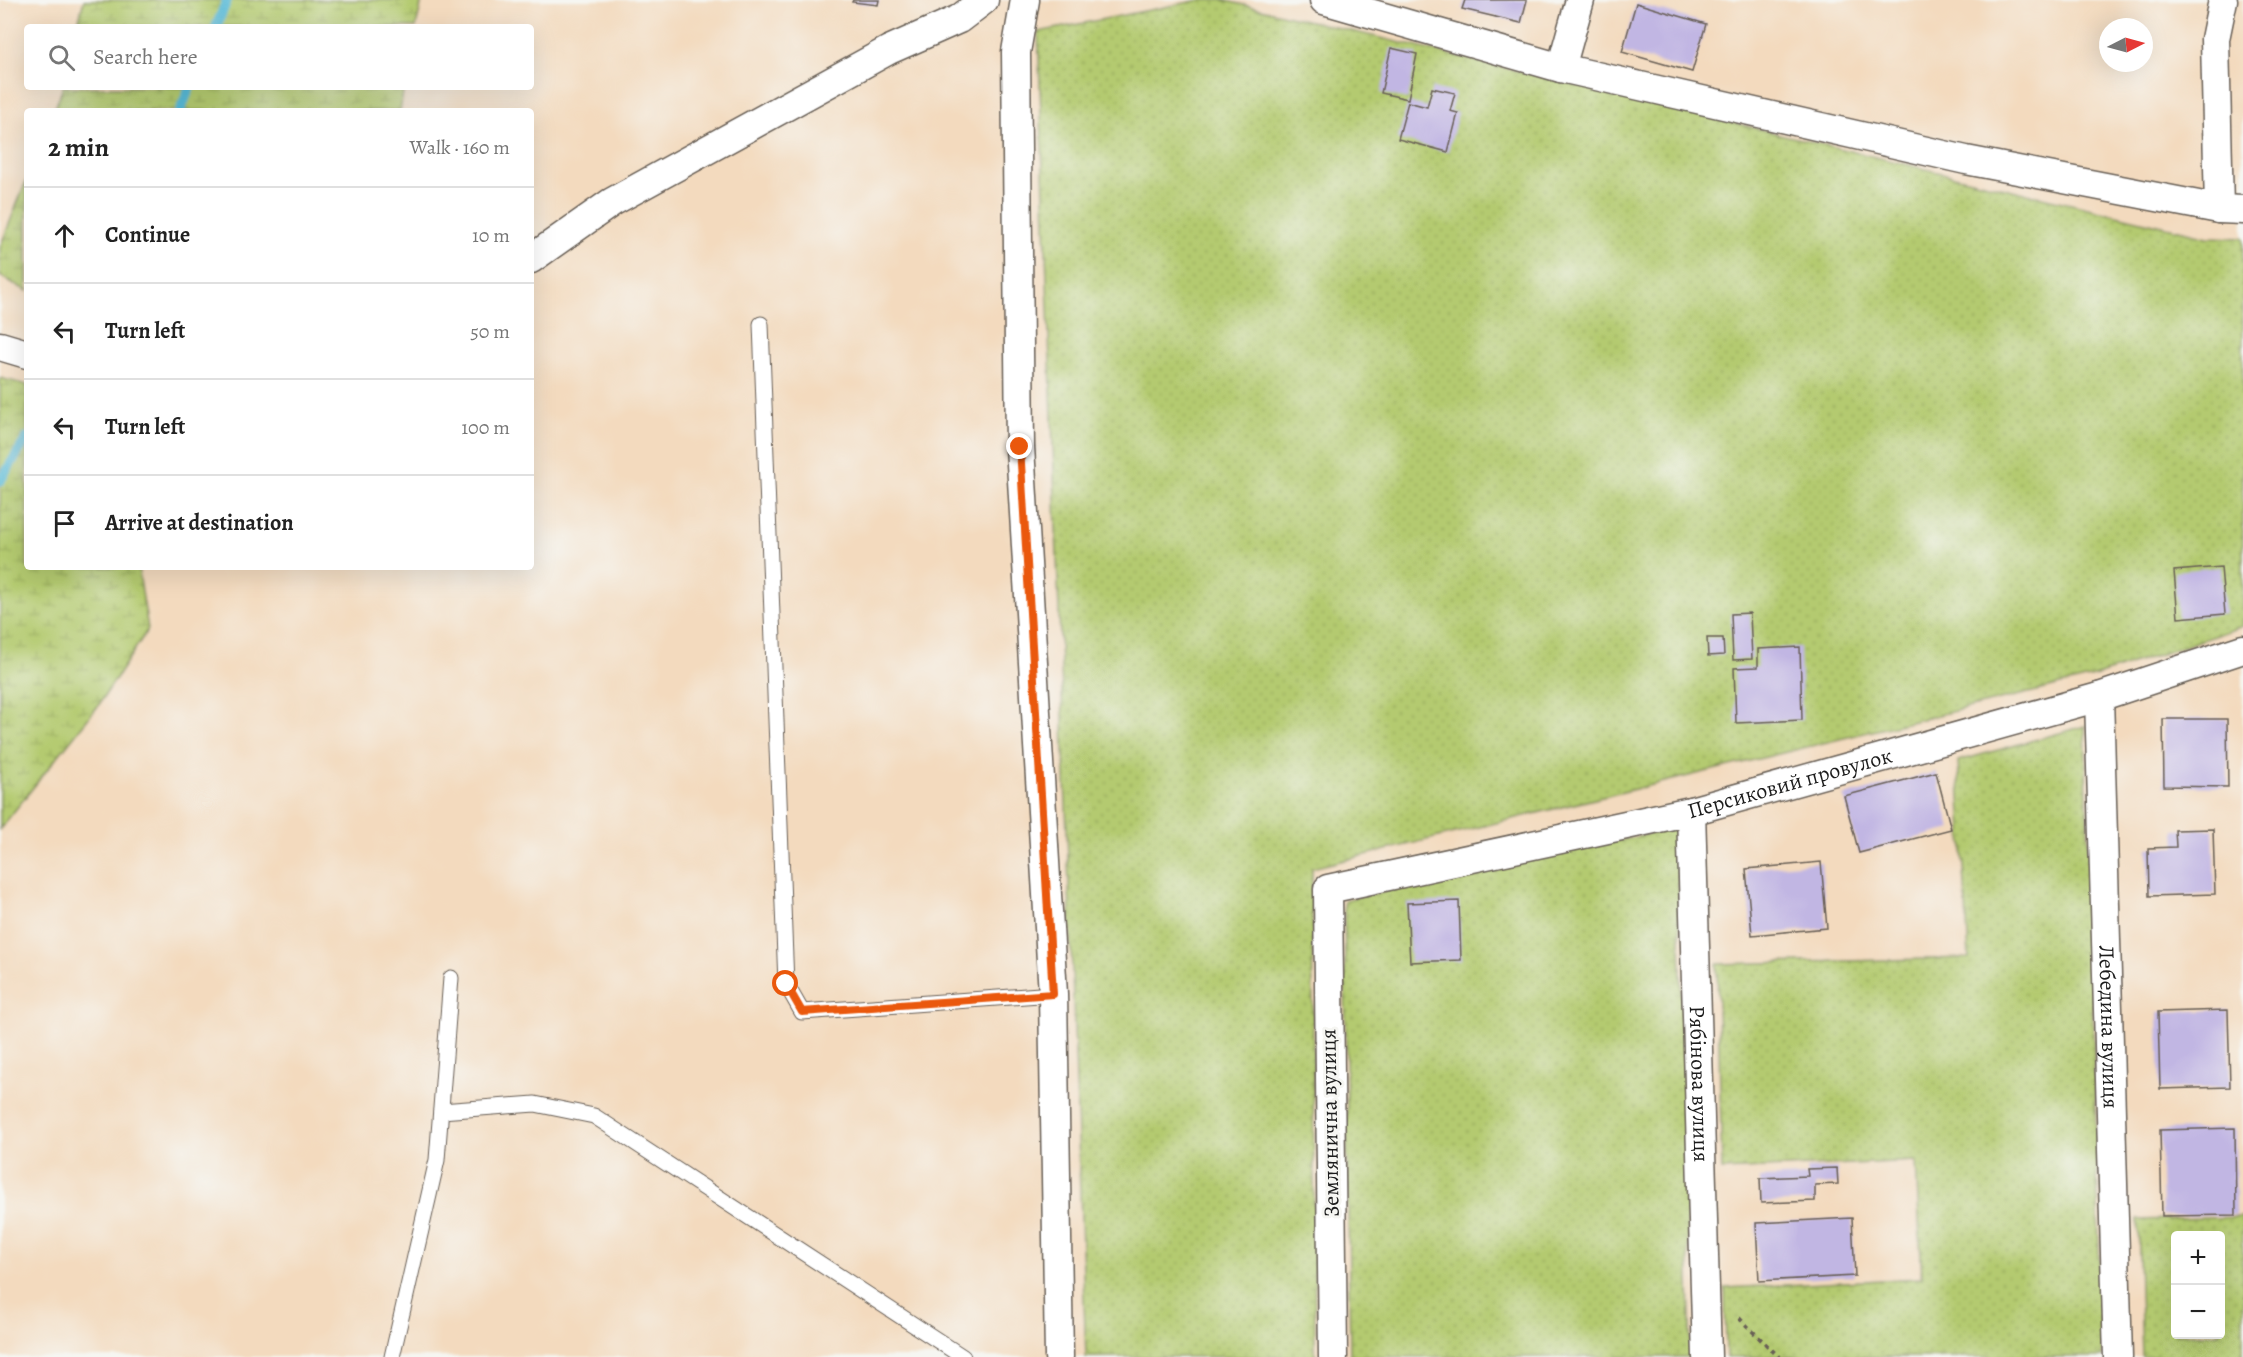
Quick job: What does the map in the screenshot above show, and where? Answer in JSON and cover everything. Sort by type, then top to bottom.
[{"type":"street","points":[[534,257],[612,202],[889,50],[959,19],[984,0]]},
{"type":"street","points":[[1025,0],[1016,52],[1020,447],[1053,994],[1059,1357]]},
{"type":"street","points":[[1324,0],[1561,68],[1966,160],[2231,210],[2215,39],[2223,0]]},
{"type":"street","points":[[1561,68],[1580,0]]},
{"type":"street","points":[[0,346],[24,353]]},
{"type":"street","name":"Персиковий провулок","points":[[1328,889],[1691,811],[2099,697],[2243,649]]},
{"type":"street","name":"Лебедина вулиця","points":[[2099,697],[2118,1357]]},
{"type":"street","name":"Рябінова вулиця","points":[[1691,811],[1707,1357]]},
{"type":"street","name":"Землянична вулиця","points":[[1328,889],[1333,1357]]},
{"type":"lane","points":[[761,324],[786,984],[802,1012],[1053,994]]},
{"type":"lane","points":[[392,1357],[437,1160],[451,978]]},
{"type":"lane","points":[[441,1111],[535,1104],[594,1116],[963,1357]]},
{"type":"path","points":[[1706,1290],[1765,1341],[1779,1357]]},
{"type":"green space","points":[[84,0],[422,0],[417,24],[78,24]]},
{"type":"green space","points":[[1200,0],[1223,0],[2208,237],[2243,238],[2243,626],[2094,677],[1312,868],[1315,1357],[1086,1357],[1038,32]]},
{"type":"green space","points":[[62,90],[404,90],[400,108],[55,108]]},
{"type":"green space","points":[[24,187],[24,289],[0,276],[0,247]]},
{"type":"green space","points":[[0,378],[24,384],[24,570],[138,570],[148,629],[98,706],[0,829]]},
{"type":"green space","points":[[2085,726],[2102,1357],[1726,1357],[1725,1288],[1922,1278],[1916,1161],[1722,1170],[1717,964],[1969,958],[1958,761]]},
{"type":"green space","points":[[1677,828],[1691,1357],[1350,1357],[1344,900]]},
{"type":"green space","points":[[2243,1217],[2243,1357],[2142,1357],[2138,1220]]},
{"type":"building","points":[[853,0],[879,0],[878,5],[852,2]]},
{"type":"building","points":[[1465,0],[1527,0],[1521,23],[1462,9]]},
{"type":"building","points":[[1636,3],[1706,24],[1692,72],[1622,52]]},
{"type":"building","points":[[1391,48],[1417,54],[1408,99],[1381,93]]},
{"type":"building","points":[[1432,88],[1455,93],[1450,111],[1458,113],[1448,152],[1398,139],[1408,102],[1427,107]]},
{"type":"building","points":[[2221,567],[2225,614],[2178,618],[2174,571]]},
{"type":"building","points":[[1750,613],[1752,659],[1733,660],[1731,614]]},
{"type":"building","points":[[1707,638],[1723,638],[1724,655],[1708,656]]},
{"type":"building","points":[[1800,647],[1802,720],[1736,723],[1734,668],[1758,667],[1758,649]]},
{"type":"building","points":[[2163,719],[2227,719],[2228,787],[2164,786]]},
{"type":"building","points":[[1936,772],[1951,829],[1859,853],[1844,796]]},
{"type":"building","points":[[2213,829],[2215,894],[2149,896],[2148,848],[2176,847],[2175,830]]},
{"type":"building","points":[[1821,862],[1827,928],[1752,935],[1746,869]]},
{"type":"building","points":[[1459,901],[1461,960],[1410,962],[1407,903]]},
{"type":"building","points":[[2228,1010],[2230,1087],[2160,1089],[2158,1012]]},
{"type":"building","points":[[2235,1128],[2236,1215],[2162,1216],[2160,1130]]},
{"type":"building","points":[[1837,1168],[1838,1184],[1815,1185],[1815,1201],[1761,1203],[1760,1178],[1808,1176],[1807,1169]]},
{"type":"building","points":[[1852,1218],[1855,1276],[1759,1281],[1756,1223]]},
{"type":"waterway","points":[[217,24],[227,0]]},
{"type":"waterway","points":[[181,108],[189,90]]},
{"type":"waterway","points":[[0,481],[24,443]]},
{"type":"route","points":[[786,984],[802,1012],[1053,994],[1020,447]]}]
